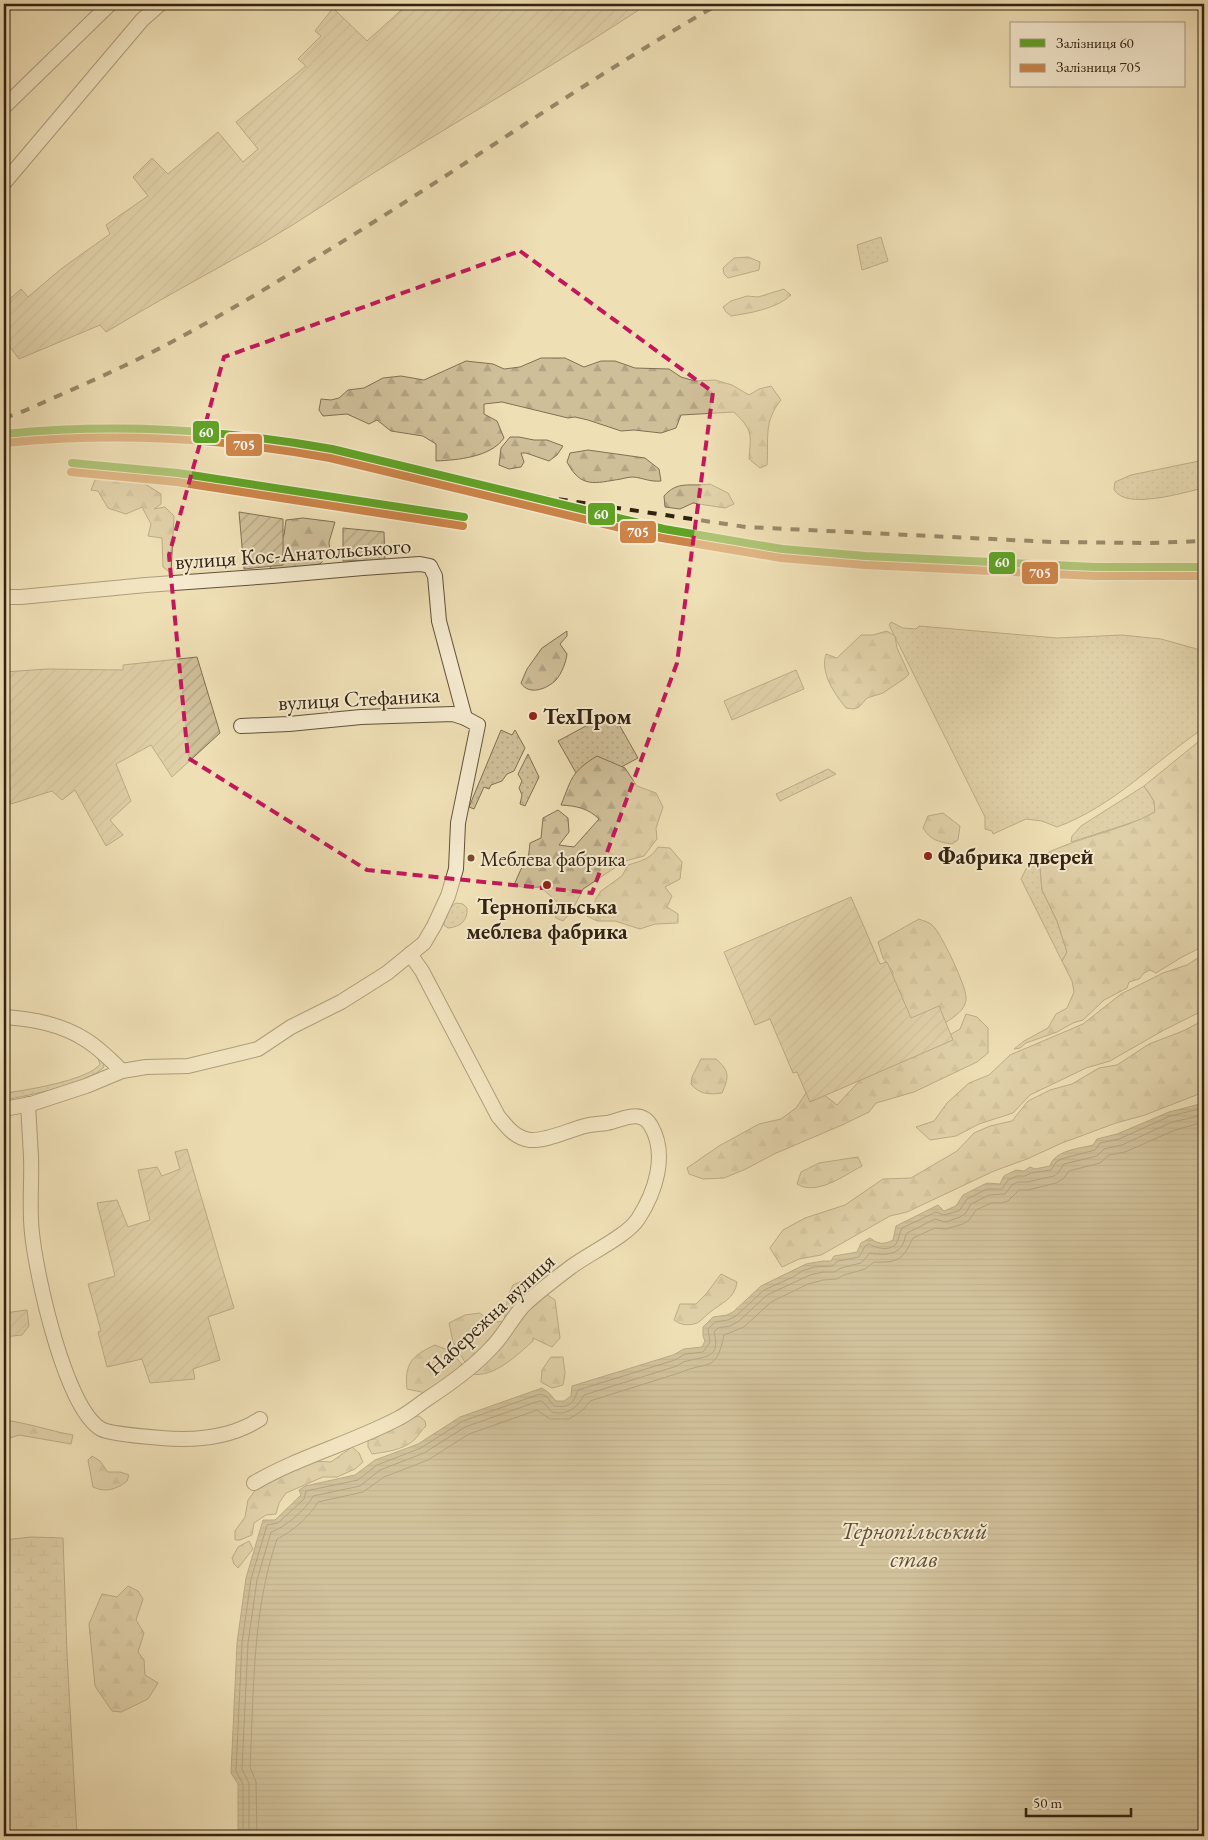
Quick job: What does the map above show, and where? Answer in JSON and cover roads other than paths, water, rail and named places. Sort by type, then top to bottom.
[{"type":"street","points":[[4,106],[110,4]]},
{"type":"street","points":[[4,183],[142,20],[160,4]]},
{"type":"street","name":"вулиця Кос-Анатольського","points":[[4,597],[388,566],[420,564],[430,566],[435,576],[439,621],[465,718]]},
{"type":"street","name":"вулиця Стефаника","points":[[241,726],[290,724],[361,717],[453,714],[478,725],[458,823],[456,869],[448,896],[424,943],[410,954]]},
{"type":"street","points":[[4,1109],[28,1104],[86,1086],[122,1071],[146,1067],[188,1066],[258,1049],[291,1027],[341,1002],[387,973],[410,954]]},
{"type":"street","name":"Набережна вулиця","points":[[254,1482],[400,1418],[455,1381],[492,1347],[524,1306],[571,1267],[620,1235],[636,1221],[646,1205],[656,1179],[659,1150],[652,1126],[646,1119],[640,1116],[586,1126],[550,1137],[530,1140],[510,1132],[498,1116],[422,970],[410,954]]},
{"type":"street","points":[[4,1016],[35,1020],[64,1028],[87,1040],[122,1071]]},
{"type":"street","points":[[28,1104],[31,1156],[31,1230],[35,1257],[51,1326],[68,1377],[87,1416],[102,1430],[185,1440],[230,1434],[250,1426],[260,1419]]},
{"type":"water","name":"Тернопільський став","points":[[1204,1103],[1204,1836],[238,1836],[238,1784],[231,1773],[237,1643],[246,1578],[263,1520],[275,1520],[301,1495],[299,1490],[305,1486],[355,1475],[375,1460],[418,1444],[460,1417],[542,1388],[556,1401],[564,1401],[571,1396],[572,1386],[673,1355],[684,1349],[702,1347],[705,1341],[703,1327],[713,1317],[733,1312],[761,1286],[806,1264],[831,1261],[834,1256],[857,1252],[861,1243],[870,1238],[876,1242],[889,1242],[893,1240],[896,1226],[938,1205],[944,1211],[956,1206],[963,1195],[987,1183],[1000,1184],[1004,1176],[1016,1170],[1024,1171],[1030,1167],[1035,1169],[1050,1166],[1062,1153],[1093,1145],[1097,1139],[1117,1134],[1169,1112]]},
{"type":"railway","points":[[4,418],[94,380],[164,346],[234,307],[356,233],[614,67],[719,4]]},
{"type":"railway","points":[[523,494],[746,527],[1053,542],[1150,543],[1204,541]]},
{"type":"rail line","name":"60","points":[[4,434],[87,429],[168,430],[290,442],[332,449],[664,529],[782,549],[865,556],[1095,567],[1204,567]]},
{"type":"rail line","name":"705","points":[[5,443],[87,438],[168,439],[289,451],[330,458],[662,538],[781,558],[865,565],[1095,576],[1204,576]]},
{"type":"rail line","name":"60","points":[[72,463],[178,473],[464,517]]},
{"type":"rail line","name":"705","points":[[71,472],[177,482],[463,526]]},
{"type":"place","name":"ТехПром","points":[[533,716]]},
{"type":"place","name":"Фабрика дверей","points":[[928,856]]},
{"type":"place","name":"Меблева фабрика","points":[[471,858]]},
{"type":"place","name":"Тернопільська меблева фабрика","points":[[547,885]]}]
